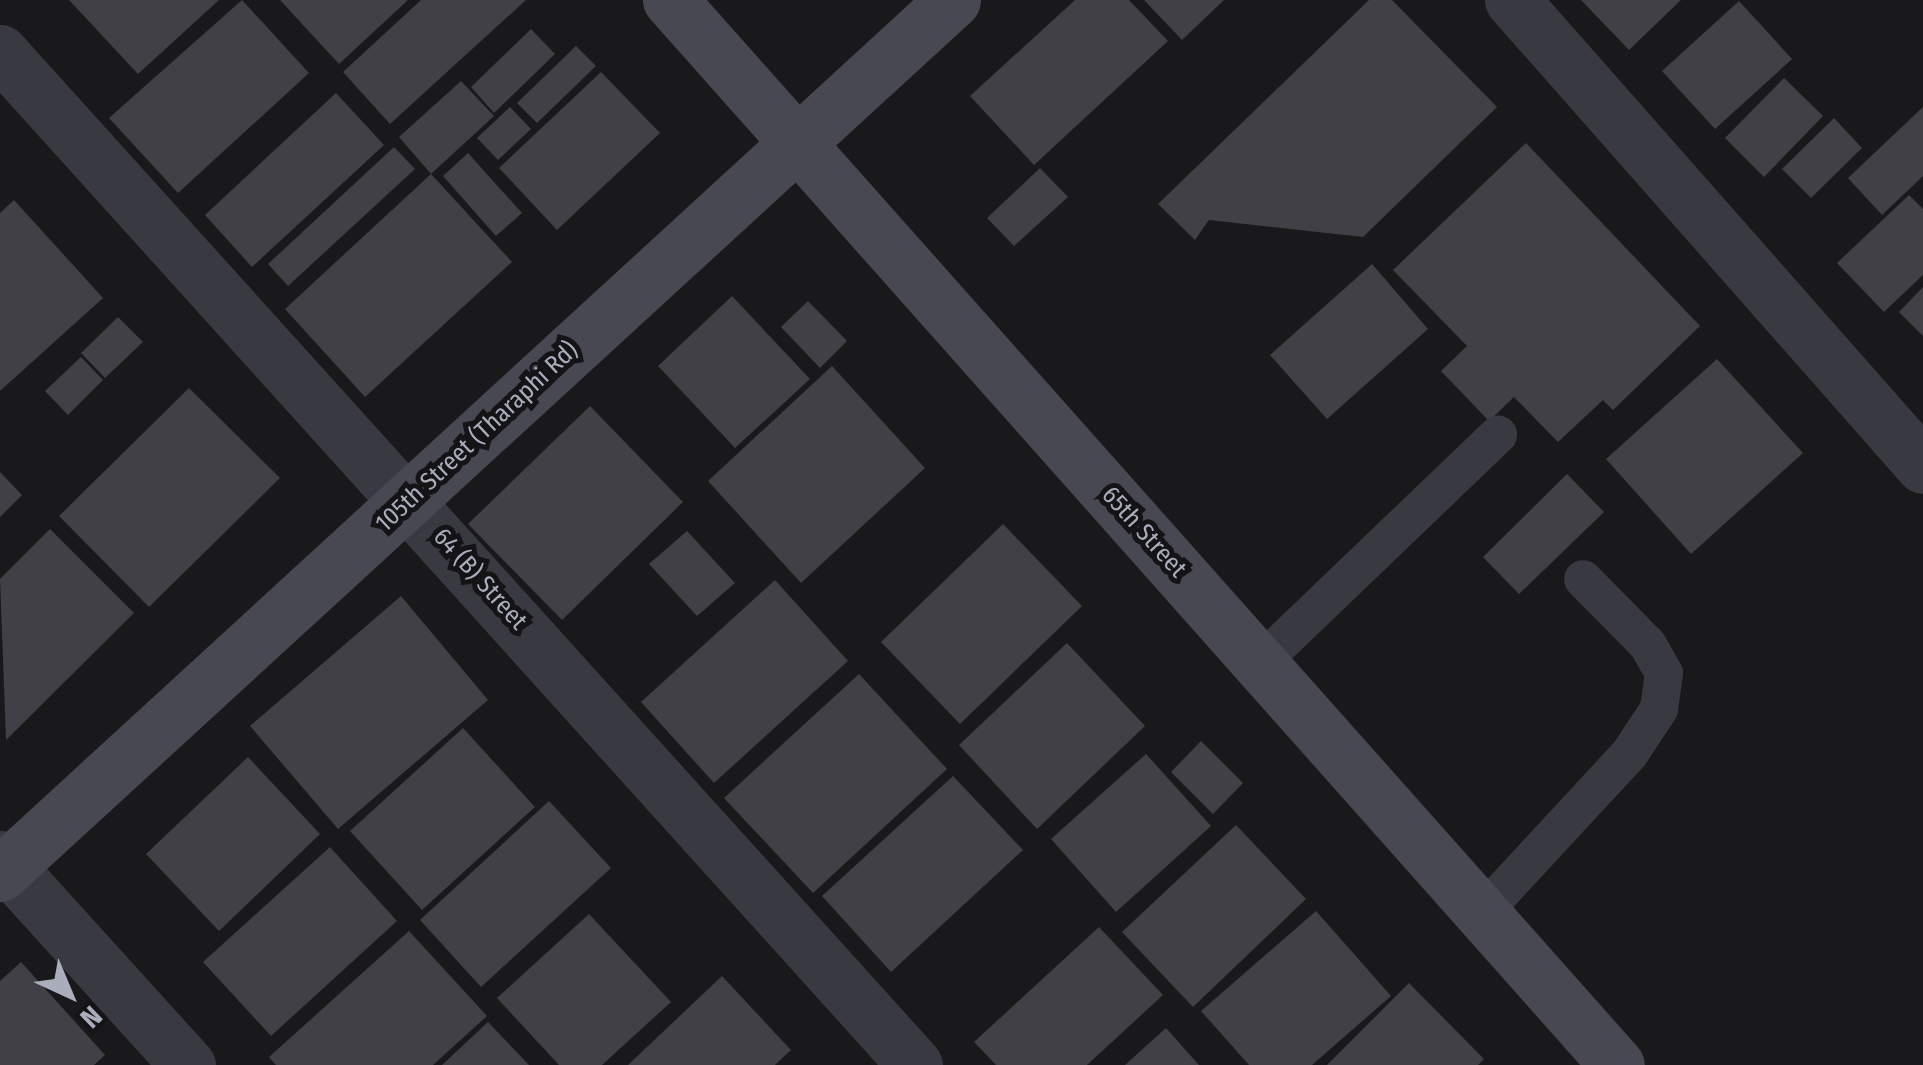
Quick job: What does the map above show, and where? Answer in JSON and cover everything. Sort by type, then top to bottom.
[{"type":"street","name":"65th Street","points":[[670,0],[1617,1065]]},
{"type":"street","name":"105th Street (Tharaphi Rd)","points":[[3,866],[953,0]]},
{"type":"street","points":[[1512,0],[1923,466]]},
{"type":"street","name":"64 (B) Street","points":[[0,52],[409,499],[915,1065]]},
{"type":"street","points":[[3,866],[188,1065]]},
{"type":"lane","points":[[1260,663],[1498,434]]},
{"type":"lane","points":[[1482,913],[1630,753],[1659,709],[1664,673],[1647,644],[1583,579]]},
{"type":"building","points":[[69,0],[219,0],[138,74]]},
{"type":"building","points":[[242,0],[309,73],[178,193],[109,118]]},
{"type":"building","points":[[280,0],[408,0],[339,64]]},
{"type":"building","points":[[421,0],[526,0],[390,124],[343,72]]},
{"type":"building","points":[[1075,0],[1129,0],[1168,41],[1034,165],[970,96]]},
{"type":"building","points":[[1144,0],[1224,0],[1182,40]]},
{"type":"building","points":[[1369,0],[1392,0],[1497,107],[1363,237],[1209,220],[1195,240],[1158,204]]},
{"type":"building","points":[[1581,0],[1681,0],[1629,50]]},
{"type":"building","points":[[1739,1],[1792,59],[1715,129],[1662,71]]},
{"type":"building","points":[[531,29],[555,54],[494,113],[471,87]]},
{"type":"building","points":[[576,46],[596,66],[537,123],[517,103]]},
{"type":"building","points":[[601,72],[660,133],[557,230],[499,168]]},
{"type":"building","points":[[1784,78],[1823,116],[1764,177],[1725,138]]},
{"type":"building","points":[[461,81],[494,116],[431,174],[399,137]]},
{"type":"building","points":[[336,93],[384,145],[252,267],[205,215]]},
{"type":"building","points":[[510,107],[531,129],[498,160],[477,138]]},
{"type":"building","points":[[1923,107],[1923,176],[1882,215],[1848,178]]},
{"type":"building","points":[[1834,118],[1862,148],[1811,198],[1782,169]]},
{"type":"building","points":[[1526,143],[1700,326],[1613,410],[1603,400],[1558,442],[1514,397],[1489,421],[1441,371],[1467,346],[1393,270]]},
{"type":"building","points":[[394,147],[415,169],[288,286],[268,264]]},
{"type":"building","points":[[468,153],[522,213],[496,236],[443,176]]},
{"type":"building","points":[[1040,168],[1068,197],[1014,246],[987,218]]},
{"type":"building","points":[[431,174],[512,262],[365,397],[285,309]]},
{"type":"building","points":[[1909,195],[1923,209],[1923,275],[1884,312],[1837,263]]},
{"type":"building","points":[[14,200],[103,298],[0,391],[0,213]]},
{"type":"building","points":[[1372,264],[1428,329],[1327,419],[1270,355]]},
{"type":"building","points":[[1923,287],[1923,336],[1899,312]]},
{"type":"building","points":[[732,296],[810,379],[735,448],[658,366]]},
{"type":"building","points":[[808,301],[847,341],[820,368],[781,327]]},
{"type":"building","points":[[118,317],[143,342],[105,378],[81,353]]},
{"type":"building","points":[[81,357],[103,380],[68,415],[45,391]]},
{"type":"building","points":[[1717,359],[1803,453],[1691,554],[1606,459]]},
{"type":"building","points":[[832,366],[925,468],[801,583],[708,481]]},
{"type":"building","points":[[189,388],[280,478],[149,607],[59,516]]},
{"type":"building","points":[[590,406],[683,502],[562,620],[468,524]]},
{"type":"building","points":[[0,472],[22,495],[0,517]]},
{"type":"building","points":[[1567,474],[1604,512],[1519,594],[1483,557]]},
{"type":"building","points":[[1003,524],[1082,606],[960,724],[881,642]]},
{"type":"building","points":[[50,529],[134,613],[6,740],[0,579]]},
{"type":"building","points":[[687,531],[735,583],[697,616],[649,564]]},
{"type":"building","points":[[775,580],[848,661],[714,783],[641,702]]},
{"type":"building","points":[[401,596],[488,700],[338,829],[250,726]]},
{"type":"building","points":[[1067,643],[1145,726],[1037,829],[959,745]]},
{"type":"building","points":[[859,674],[947,769],[813,893],[724,798]]},
{"type":"building","points":[[463,728],[535,807],[422,910],[350,831]]},
{"type":"building","points":[[1201,741],[1243,783],[1213,814],[1171,772]]},
{"type":"building","points":[[1146,754],[1211,826],[1116,912],[1051,839]]},
{"type":"building","points":[[248,757],[320,834],[219,931],[146,854]]},
{"type":"building","points":[[953,776],[1023,850],[891,972],[822,896]]},
{"type":"building","points":[[549,801],[611,868],[481,987],[420,920]]},
{"type":"building","points":[[1236,825],[1306,899],[1193,1007],[1122,932]]},
{"type":"building","points":[[330,847],[397,921],[271,1036],[203,962]]},
{"type":"building","points":[[1316,911],[1391,996],[1312,1065],[1249,1065],[1201,1011]]},
{"type":"building","points":[[589,914],[671,1002],[602,1065],[559,1065],[497,998]]},
{"type":"building","points":[[1099,927],[1163,995],[1087,1065],[996,1065],[974,1042]]},
{"type":"building","points":[[409,931],[487,1016],[433,1065],[276,1065],[269,1057]]},
{"type":"building","points":[[21,962],[105,1055],[94,1065],[0,1065],[0,981]]},
{"type":"building","points":[[722,976],[791,1050],[775,1065],[628,1065]]},
{"type":"building","points":[[1409,983],[1484,1059],[1478,1065],[1327,1065]]},
{"type":"building","points":[[488,1022],[529,1065],[442,1065]]},
{"type":"building","points":[[1166,1028],[1199,1065],[1125,1065]]}]
